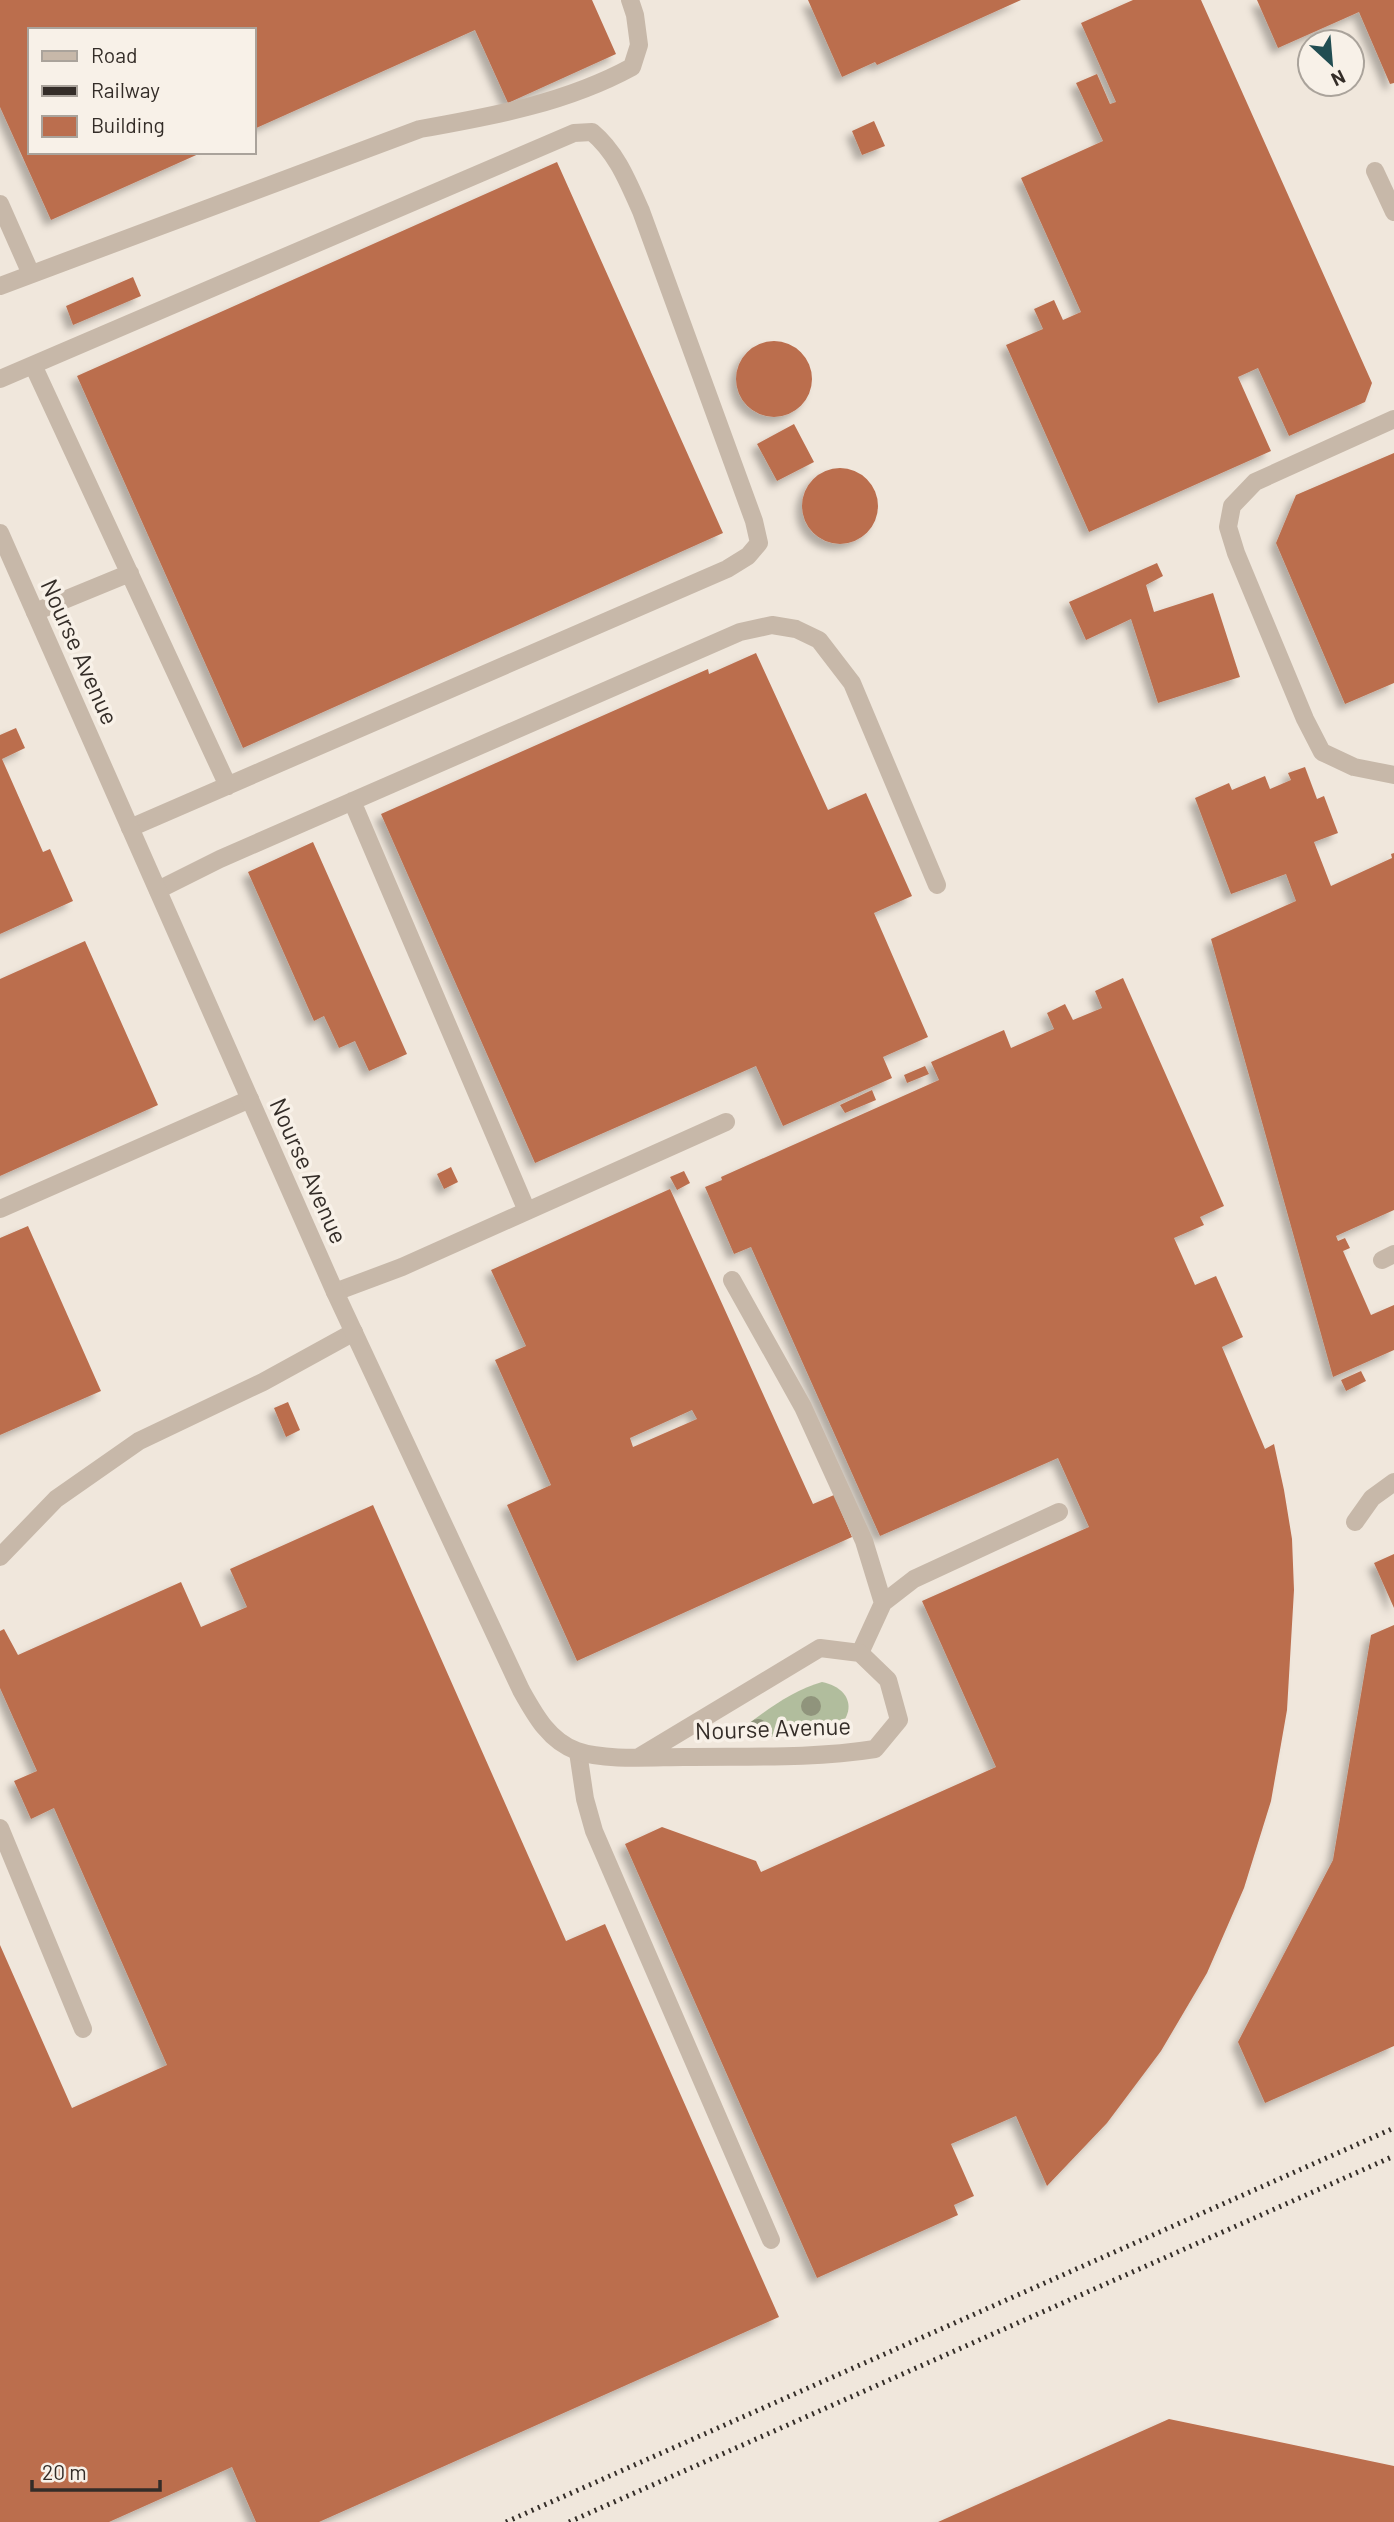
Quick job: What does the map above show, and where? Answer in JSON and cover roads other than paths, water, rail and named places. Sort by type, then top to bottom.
[{"type":"street","points":[[0,286],[419,129],[491,117],[541,104],[606,80],[632,66],[639,45],[631,0]]},
{"type":"street","points":[[0,379],[574,133],[592,132],[608,145],[641,211],[754,522],[759,543],[748,556],[727,569],[130,828]]},
{"type":"street","points":[[1375,171],[1394,212]]},
{"type":"street","points":[[0,204],[31,274]]},
{"type":"street","points":[[33,365],[228,786]]},
{"type":"street","points":[[1394,419],[1255,482],[1232,506],[1228,527],[1246,579],[1305,719],[1322,752],[1354,767],[1394,775]]},
{"type":"street","name":"Nourse Avenue","points":[[0,533],[335,1292],[521,1690],[538,1721],[558,1741],[578,1752],[639,1757],[834,1756],[875,1749],[899,1720],[888,1680],[860,1653],[820,1648],[639,1757]]},
{"type":"street","points":[[35,612],[130,573]]},
{"type":"street","points":[[158,890],[220,859],[740,632],[772,625],[796,629],[819,640],[852,682],[937,885]]},
{"type":"street","points":[[352,801],[527,1211]]},
{"type":"street","points":[[0,1209],[250,1099]]},
{"type":"street","points":[[335,1292],[402,1267],[726,1122]]},
{"type":"street","points":[[733,1280],[803,1407],[864,1541],[883,1603]]},
{"type":"street","points":[[0,1557],[56,1499],[139,1441],[263,1382],[354,1332]]},
{"type":"street","points":[[1354,1522],[1372,1498],[1394,1482]]},
{"type":"street","points":[[860,1653],[883,1603],[914,1580],[1059,1512]]},
{"type":"street","points":[[578,1752],[593,1830],[771,2240]]},
{"type":"street","points":[[0,1828],[83,2029]]},
{"type":"railway","points":[[506,2522],[1394,2128]]},
{"type":"railway","points":[[569,2522],[1394,2156]]}]
